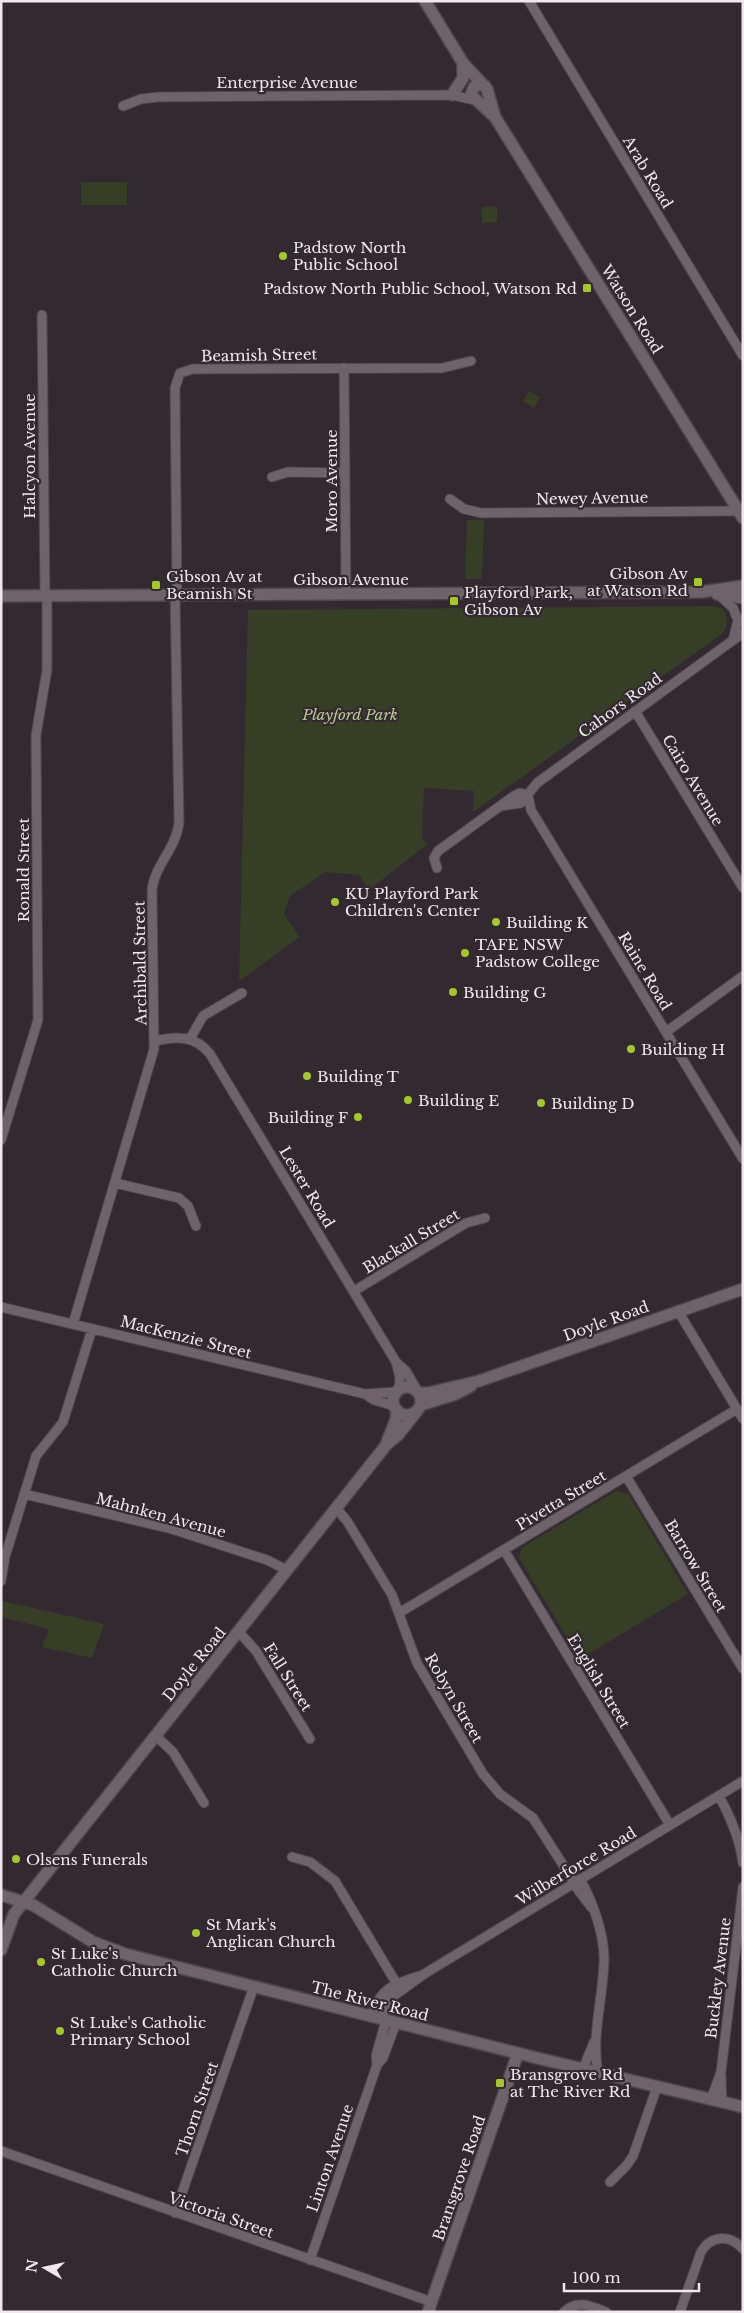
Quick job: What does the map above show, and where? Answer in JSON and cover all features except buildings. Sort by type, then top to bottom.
[{"type":"main road","name":"Watson Road","points":[[425,1],[463,63],[487,89],[495,116]]},
{"type":"main road","name":"Watson Road","points":[[463,63],[474,94],[495,116],[741,514]]},
{"type":"main road","points":[[452,95],[463,78],[463,63]]},
{"type":"main road","points":[[474,94],[485,100],[487,89]]},
{"type":"main road","name":"Gibson Avenue","points":[[1,596],[701,592],[743,586]]},
{"type":"main road","name":"Gibson Avenue","points":[[701,592],[743,598]]},
{"type":"main road","name":"Doyle Road","points":[[418,1391],[432,1393],[480,1381],[743,1288]]},
{"type":"main road","name":"Doyle Road","points":[[1,1950],[14,1914],[387,1444],[398,1435],[419,1408],[456,1394],[480,1381]]},
{"type":"main road","points":[[408,1386],[418,1391],[419,1408],[407,1415],[396,1408],[393,1399],[398,1390],[408,1386]]},
{"type":"main road","name":"Doyle Road","points":[[387,1444],[396,1419],[396,1408]]},
{"type":"main road","name":"The River Road","points":[[1,1896],[24,1902],[108,1949],[598,2073],[743,2106]]},
{"type":"main road","name":"Bransgrove Road","points":[[430,2307],[518,2053]]},
{"type":"street","name":"Arab Road","points":[[529,1],[743,356]]},
{"type":"street","name":"Enterprise Avenue","points":[[123,106],[158,97],[474,94]]},
{"type":"street","name":"Halcyon Avenue","points":[[42,315],[46,596]]},
{"type":"street","name":"Beamish Street","points":[[176,595],[175,388],[180,373],[193,369],[442,368],[471,361]]},
{"type":"street","name":"Moro Avenue","points":[[344,368],[346,594]]},
{"type":"street","points":[[272,477],[288,472],[345,473]]},
{"type":"street","name":"Newey Avenue","points":[[450,499],[464,509],[481,513],[741,514]]},
{"type":"street","name":"Archibald Street","points":[[73,1324],[155,1041],[152,889],[178,828],[176,595]]},
{"type":"street","points":[[718,595],[733,608],[738,620],[733,640]]},
{"type":"street","name":"Ronald Street","points":[[1,1140],[38,1020],[36,735],[47,670],[46,596]]},
{"type":"street","name":"Cahors Road","points":[[438,868],[434,858],[438,850],[520,793],[528,795],[532,787],[537,783],[743,633]]},
{"type":"street","name":"Cairo Avenue","points":[[635,711],[743,888]]},
{"type":"street","name":"Raine Road","points":[[528,795],[531,810],[743,1159]]},
{"type":"street","points":[[666,1032],[743,976]]},
{"type":"street","points":[[155,1041],[173,1038],[190,1039],[203,1016],[242,993]]},
{"type":"street","name":"Lester Road","points":[[190,1039],[202,1046],[210,1054],[354,1291],[396,1362],[400,1378],[398,1390]]},
{"type":"street","points":[[115,1183],[179,1198],[188,1206],[196,1226]]},
{"type":"street","name":"Blackall Street","points":[[354,1291],[466,1223],[485,1218]]},
{"type":"street","name":"MacKenzie Street","points":[[1,1307],[365,1394],[374,1400],[396,1408]]},
{"type":"street","points":[[678,1311],[743,1418]]},
{"type":"street","points":[[1,1581],[5,1557],[36,1456],[65,1416],[92,1329]]},
{"type":"street","name":"Lester Road","points":[[396,1362],[406,1371],[418,1391]]},
{"type":"street","name":"MacKenzie Street","points":[[365,1394],[398,1390]]},
{"type":"street","name":"Pivetta Street","points":[[399,1613],[737,1409]]},
{"type":"street","name":"Barrow Street","points":[[626,1476],[743,1670]]},
{"type":"street","name":"Mahnken Avenue","points":[[24,1494],[177,1531],[267,1560],[287,1570]]},
{"type":"street","name":"Robyn Street","points":[[336,1508],[347,1521],[392,1595],[417,1663],[483,1774],[500,1794],[534,1818],[592,1907],[601,1931],[604,1952],[596,2040]]},
{"type":"street","name":"English Street","points":[[504,1550],[670,1826]]},
{"type":"street","name":"Fall Street","points":[[239,1632],[256,1651],[310,1739]]},
{"type":"street","points":[[156,1736],[172,1752],[204,1803]]},
{"type":"street","name":"Wilberforce Road","points":[[384,2020],[380,1996],[424,1974],[743,1781]]},
{"type":"street","points":[[716,1797],[723,1815],[730,1821],[740,1846],[743,1863]]},
{"type":"street","points":[[292,1857],[310,1862],[335,1881],[399,1988]]},
{"type":"street","name":"Buckley Avenue","points":[[716,2100],[743,1887]]},
{"type":"street","name":"Thorn Street","points":[[175,2213],[254,1986]]},
{"type":"street","name":"Linton Avenue","points":[[310,2260],[377,2065],[376,2056],[384,2020]]},
{"type":"street","points":[[582,2069],[596,2040]]},
{"type":"street","points":[[596,2040],[598,2073]]},
{"type":"street","points":[[610,2182],[630,2161],[657,2087]]},
{"type":"street","name":"Victoria Street","points":[[1,2152],[310,2260],[430,2307]]},
{"type":"street","points":[[680,2312],[701,2252],[706,2245],[713,2240],[724,2238],[735,2242],[743,2249]]},
{"type":"street","points":[[564,2312],[572,2305],[581,2304],[606,2312]]},
{"type":"green space","points":[[81,182],[127,182],[127,205],[81,205]]},
{"type":"green space","points":[[497,206],[497,222],[482,223],[482,207]]},
{"type":"green space","points":[[529,391],[540,397],[534,408],[523,401]]},
{"type":"green space","points":[[467,520],[484,520],[482,579],[465,579]]},
{"type":"green space","name":"Playford Park","points":[[714,606],[723,609],[726,615],[727,623],[723,633],[473,812],[474,791],[424,788],[422,840],[429,843],[369,890],[359,875],[325,872],[290,896],[284,914],[300,937],[239,981],[248,610]]},
{"type":"green space","points":[[616,1491],[629,1495],[688,1594],[580,1659],[519,1558],[521,1548]]},
{"type":"green space","points":[[2,1601],[104,1624],[92,1658],[42,1647],[49,1629],[1,1617]]},
{"type":"place","name":"Padstow North Public School","points":[[283,256]]},
{"type":"place","name":"Padstow North Public School, Watson Rd","points":[[587,288]]},
{"type":"place","name":"Gibson Av at Watson Rd","points":[[698,582]]},
{"type":"place","name":"Gibson Av at Beamish St","points":[[156,585]]},
{"type":"place","name":"Playford Park, Gibson Av","points":[[454,601]]},
{"type":"place","name":"KU Playford Park Children's Center","points":[[335,902]]},
{"type":"place","name":"Building K","points":[[496,922]]},
{"type":"place","name":"TAFE NSW Padstow College","points":[[465,953]]},
{"type":"place","name":"Building G","points":[[453,992]]},
{"type":"place","name":"Building H","points":[[631,1049]]},
{"type":"place","name":"Building T","points":[[307,1076]]},
{"type":"place","name":"Building E","points":[[408,1100]]},
{"type":"place","name":"Building D","points":[[541,1103]]},
{"type":"place","name":"Building F","points":[[358,1117]]},
{"type":"place","name":"Olsens Funerals","points":[[16,1859]]},
{"type":"place","name":"St Mark's Anglican Church","points":[[196,1933]]},
{"type":"place","name":"St Luke's Catholic Church","points":[[41,1962]]},
{"type":"place","name":"St Luke's Catholic Primary School","points":[[60,2031]]},
{"type":"place","name":"Bransgrove Rd at The River Rd","points":[[500,2083]]}]
